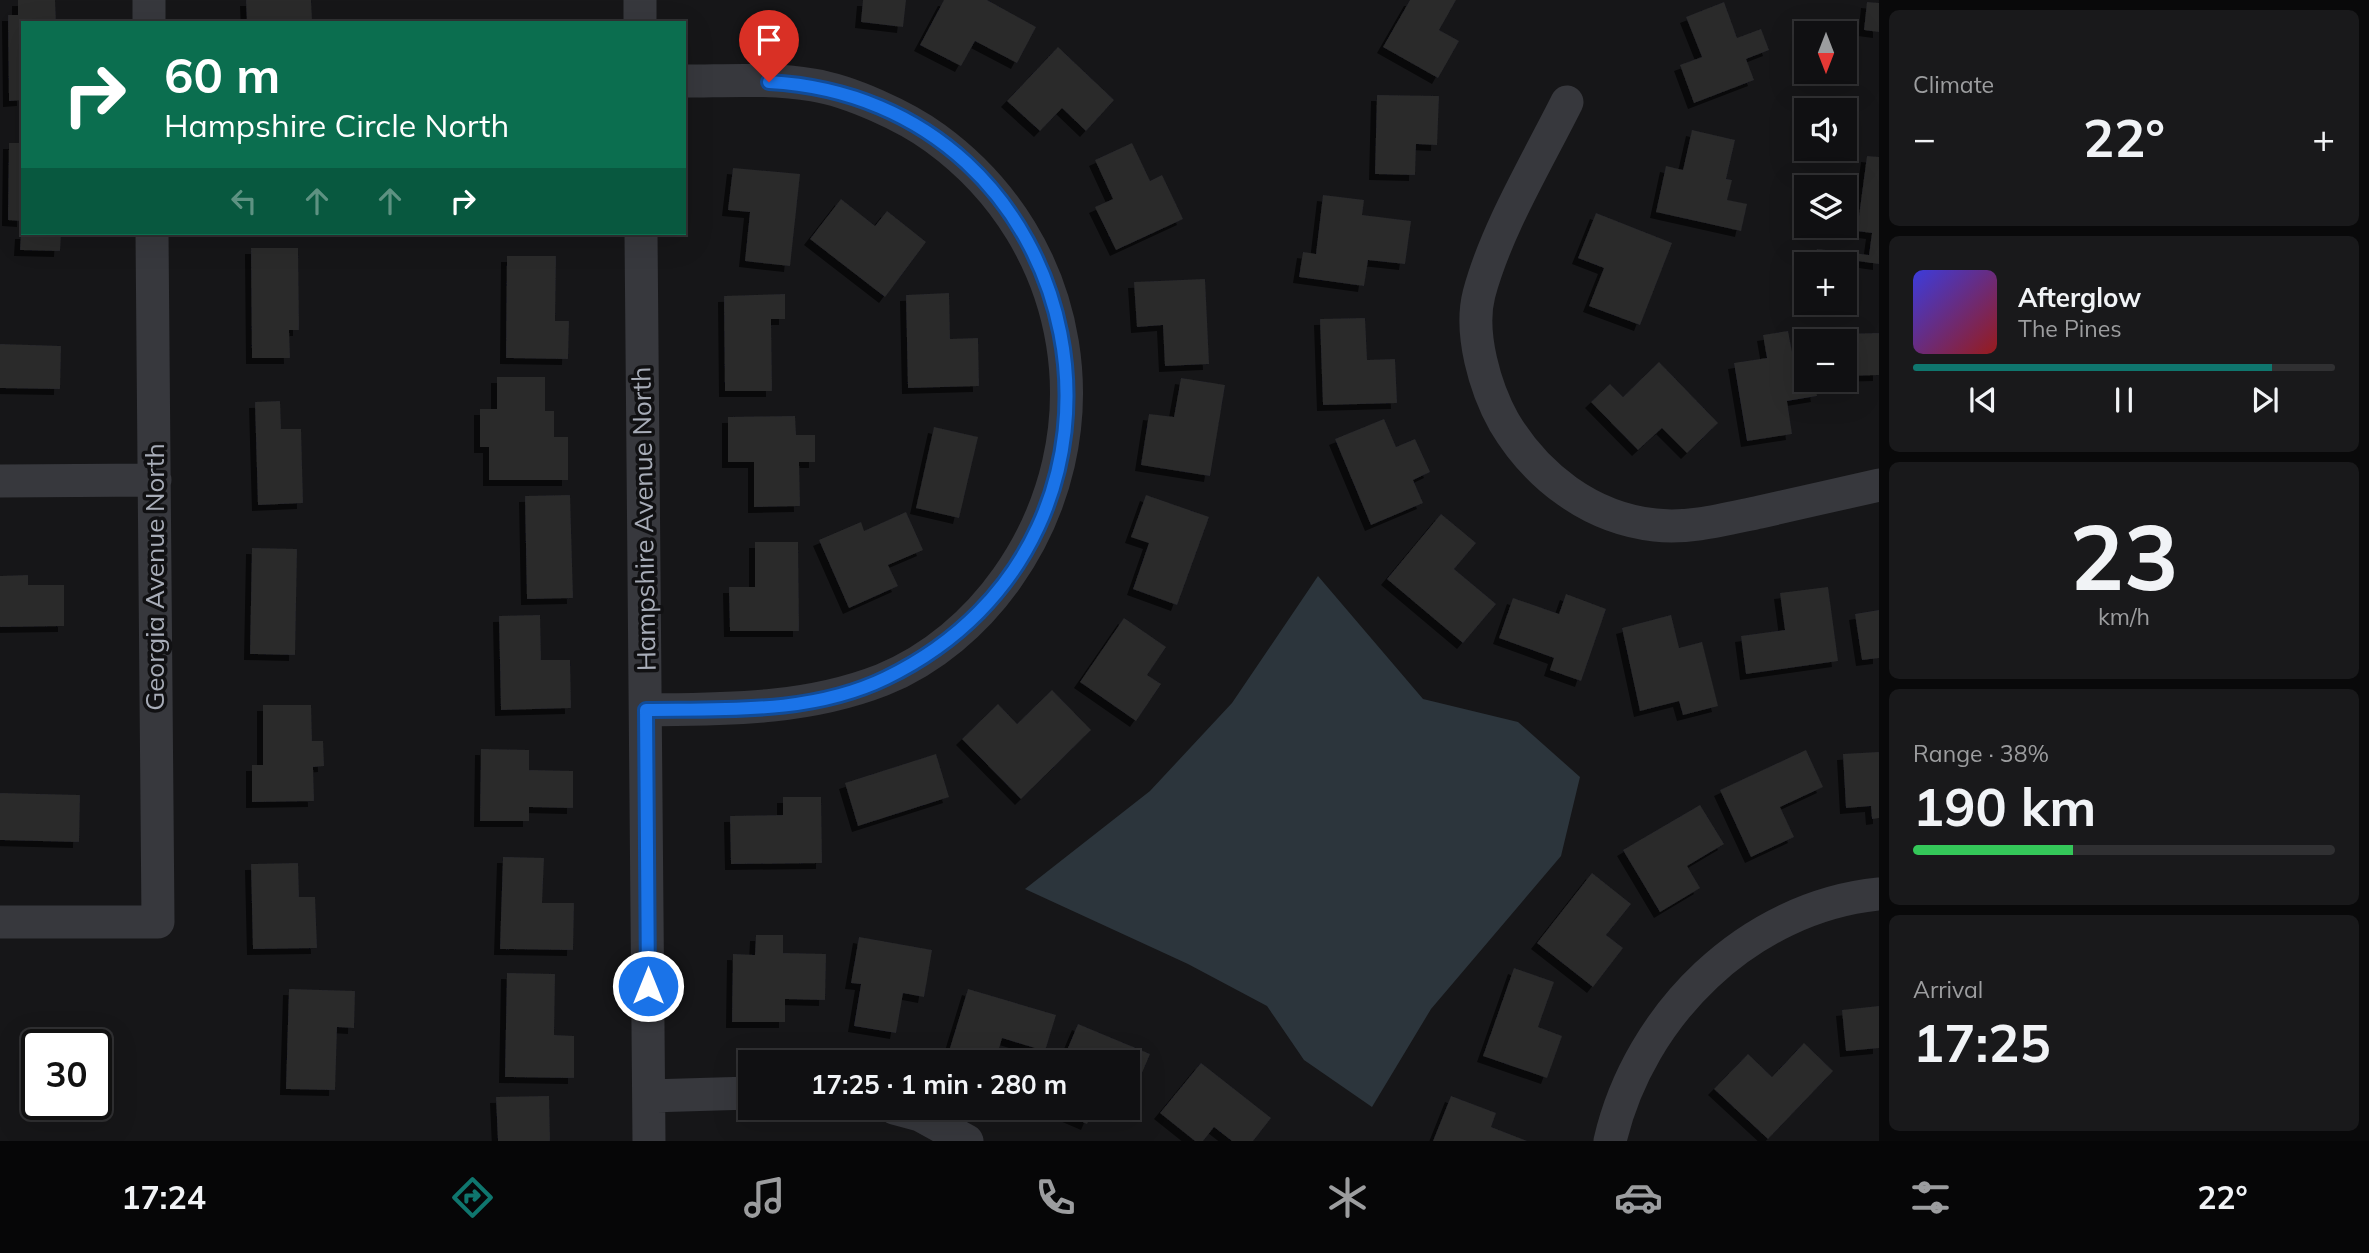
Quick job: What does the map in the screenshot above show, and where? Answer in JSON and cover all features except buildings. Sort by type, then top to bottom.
[{"type":"street","points":[[149,0],[149,21]]},
{"type":"street","points":[[640,0],[640,21]]},
{"type":"street","points":[[646,710],[758,708],[822,699],[884,679],[943,646],[990,602],[1028,548],[1055,485],[1066,421],[1066,357],[1052,293],[1023,232],[984,181],[934,137],[875,106],[826,89],[814,85],[686,81]]},
{"type":"street","points":[[1567,102],[1496,247],[1478,297],[1478,351],[1493,403],[1520,449],[1555,485],[1602,510],[1655,525],[1708,523],[1879,485]]},
{"type":"street","name":"Georgia Avenue North","points":[[0,922],[158,922],[152,235]]},
{"type":"street","name":"Hampshire Avenue North","points":[[641,235],[649,1141]]},
{"type":"street","points":[[0,481],[155,480]]},
{"type":"street","points":[[1610,1141],[1617,1111],[1643,1051],[1682,997],[1732,953],[1787,920],[1849,897],[1879,894]]},
{"type":"street","points":[[649,1096],[738,1093]]},
{"type":"street","points":[[929,1120],[967,1141]]},
{"type":"shaded area","points":[[1318,576],[1423,699],[1518,722],[1580,777],[1561,856],[1431,1009],[1372,1107],[1304,1060],[1267,1006],[1188,964],[1025,889],[1150,791],[1232,703]]},
{"type":"route","points":[[648,986],[646,710],[758,708],[822,699],[884,679],[943,646],[990,602],[1028,548],[1055,485],[1066,421],[1066,357],[1052,293],[1023,232],[984,181],[934,137],[875,106],[814,85],[769,82]]}]
